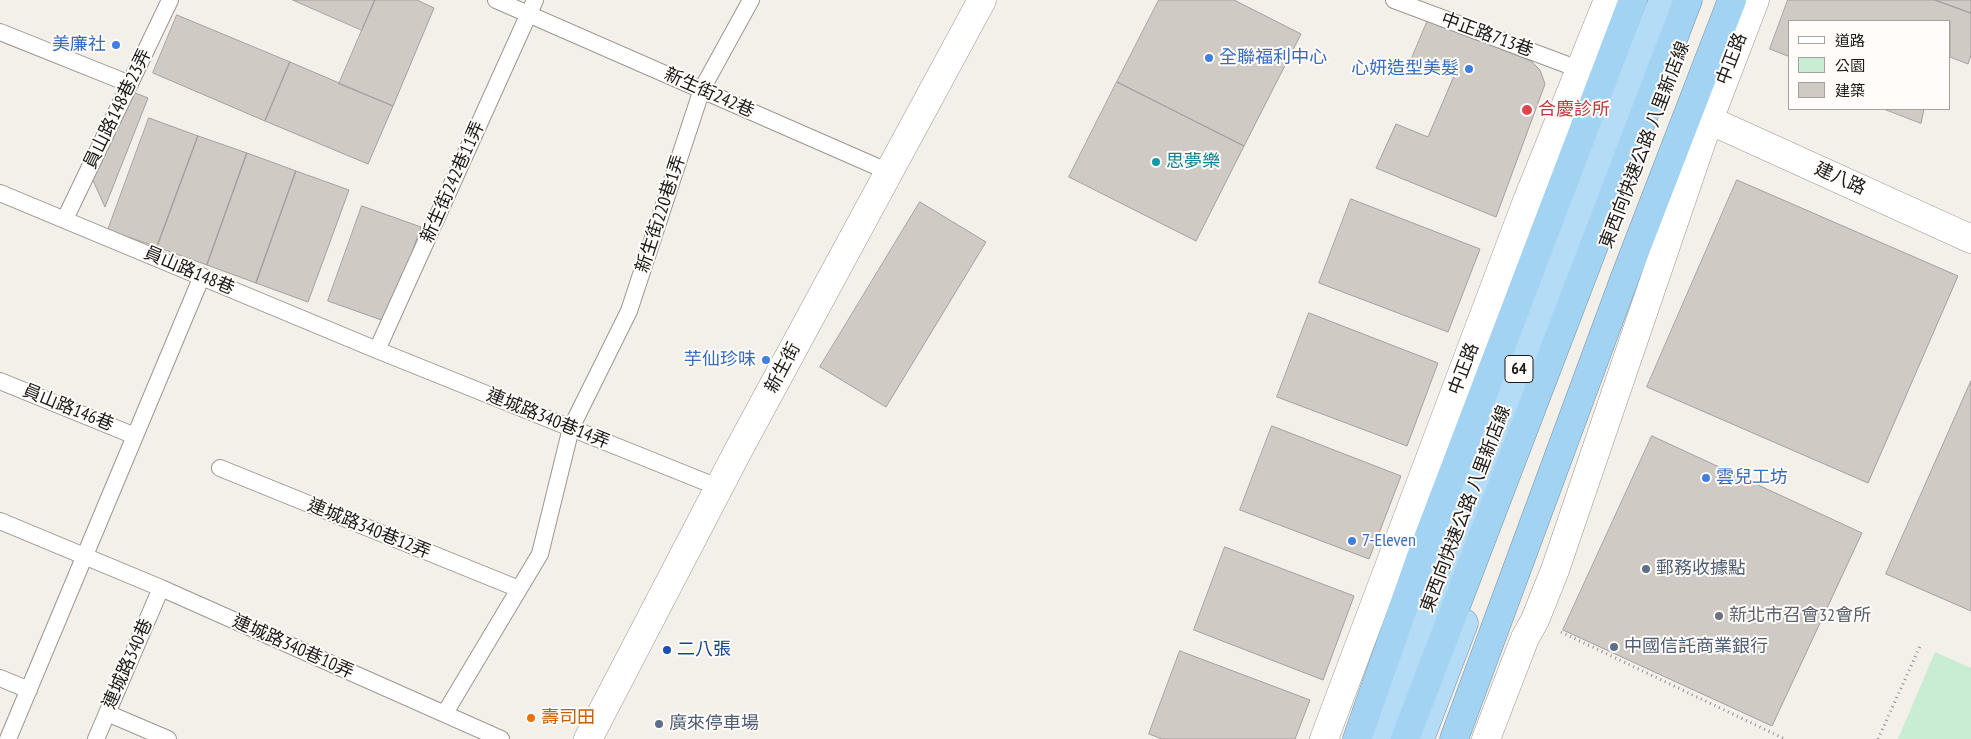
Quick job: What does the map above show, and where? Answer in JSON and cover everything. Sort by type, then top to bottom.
[{"type":"highway","points":[[1357,739],[1421,557],[1633,0]]},
{"type":"highway","name":"東西向快速公路 八里新店線","points":[[1379,739],[1491,440],[1663,0]]},
{"type":"highway","points":[[1405,739],[1688,0]]},
{"type":"highway","name":"東西向快速公路 八里新店線","points":[[1420,739],[1700,0]]},
{"type":"highway","points":[[1454,739],[1622,286],[1732,0]]},
{"type":"main road","name":"新生街","points":[[588,739],[720,488],[982,0]]},
{"type":"main road","name":"中正路","points":[[1324,739],[1524,210],[1608,0]]},
{"type":"main road","name":"中正路","points":[[1486,739],[1524,638],[1535,620],[1558,560],[1709,120],[1755,0]]},
{"type":"main road","name":"建八路","points":[[1709,120],[1971,239]]},
{"type":"lane","name":"員山路148巷23弄","points":[[65,219],[170,0]]},
{"type":"lane","name":"新生街242巷","points":[[496,0],[532,7],[702,89],[889,172]]},
{"type":"lane","name":"新生街220巷1弄","points":[[571,428],[629,312],[702,89],[751,0]]},
{"type":"lane","name":"中正路713巷","points":[[1394,0],[1581,70]]},
{"type":"lane","name":"新生街242巷11弄","points":[[377,350],[532,7]]},
{"type":"lane","points":[[0,32],[130,84]]},
{"type":"lane","name":"員山路148巷","points":[[0,193],[377,350]]},
{"type":"lane","points":[[8,739],[202,276]]},
{"type":"lane","name":"連城路340巷14弄","points":[[377,350],[720,488]]},
{"type":"lane","name":"員山路146巷","points":[[0,381],[135,436]]},
{"type":"lane","points":[[445,714],[540,554],[571,428]]},
{"type":"lane","name":"連城路340巷12弄","points":[[220,468],[519,589]]},
{"type":"lane","name":"連城路340巷10弄","points":[[0,521],[161,588],[501,739]]},
{"type":"lane","name":"連城路340巷","points":[[96,739],[161,588]]},
{"type":"lane","points":[[0,678],[29,690]]},
{"type":"lane","points":[[107,713],[168,739]]},
{"type":"path","points":[[1535,620],[1785,739]]},
{"type":"path","points":[[1878,739],[1921,644]]},
{"type":"green space","points":[[1935,652],[1971,668],[1971,739],[1898,739]]},
{"type":"building","points":[[293,0],[375,0],[362,30]]},
{"type":"building","points":[[375,0],[417,0],[434,8],[393,106],[339,84]]},
{"type":"building","name":"全聯福利中心","points":[[1159,0],[1234,0],[1301,34],[1244,146],[1117,82]]},
{"type":"building","points":[[1788,0],[1935,0],[1971,13],[1971,55],[1968,64],[1951,57],[1951,20],[1788,20],[1788,56],[1770,49]]},
{"type":"building","points":[[1935,0],[1971,0],[1971,13]]},
{"type":"building","points":[[177,15],[290,62],[265,121],[153,73]]},
{"type":"building","points":[[1428,20],[1531,61],[1540,70],[1545,84],[1496,217],[1376,168],[1396,124],[1428,137],[1454,76],[1412,58]]},
{"type":"building","points":[[290,62],[393,106],[368,164],[265,121]]},
{"type":"building","name":"思夢樂","points":[[1117,82],[1244,146],[1196,241],[1069,177]]},
{"type":"building","points":[[125,89],[148,98],[105,207],[91,176]]},
{"type":"building","points":[[1887,110],[1924,110],[1921,123]]},
{"type":"building","points":[[149,118],[198,136],[157,247],[108,230]]},
{"type":"building","points":[[198,136],[247,153],[207,265],[157,247]]},
{"type":"building","points":[[247,153],[296,171],[256,283],[207,265]]},
{"type":"building","points":[[296,171],[349,190],[308,302],[256,283]]},
{"type":"building","points":[[1737,180],[1958,276],[1868,483],[1647,387]]},
{"type":"building","points":[[1351,199],[1480,249],[1448,332],[1319,283]]},
{"type":"building","points":[[920,202],[986,242],[886,407],[820,367]]},
{"type":"building","points":[[362,206],[421,227],[387,322],[328,301]]},
{"type":"building","points":[[1309,313],[1438,363],[1407,446],[1277,397]]},
{"type":"building","points":[[1971,381],[1971,611],[1886,574]]},
{"type":"building","points":[[1272,426],[1401,476],[1369,559],[1240,510]]},
{"type":"building","points":[[1652,436],[1862,533],[1772,726],[1563,630]]},
{"type":"building","points":[[1225,547],[1354,596],[1323,680],[1194,630]]},
{"type":"building","points":[[1180,651],[1310,700],[1295,739],[1162,739],[1149,734]]},
{"type":"place","name":"美廉社","points":[[116,45]]},
{"type":"place","name":"全聯福利中心","points":[[1209,58]]},
{"type":"place","name":"心妍造型美髮","points":[[1469,69]]},
{"type":"place","name":"合慶診所","points":[[1527,110]]},
{"type":"place","name":"思夢樂","points":[[1156,162]]},
{"type":"place","name":"芋仙珍味","points":[[766,360]]},
{"type":"place","name":"雲兒工坊","points":[[1706,478]]},
{"type":"place","name":"7-Eleven","points":[[1352,541]]},
{"type":"place","name":"郵務收據點","points":[[1646,569]]},
{"type":"place","name":"新北市召會32會所","points":[[1719,616]]},
{"type":"place","name":"中國信託商業銀行","points":[[1614,647]]},
{"type":"place","name":"二八張","points":[[667,650]]},
{"type":"place","name":"壽司田","points":[[531,718]]},
{"type":"place","name":"廣來停車場","points":[[659,724]]}]
